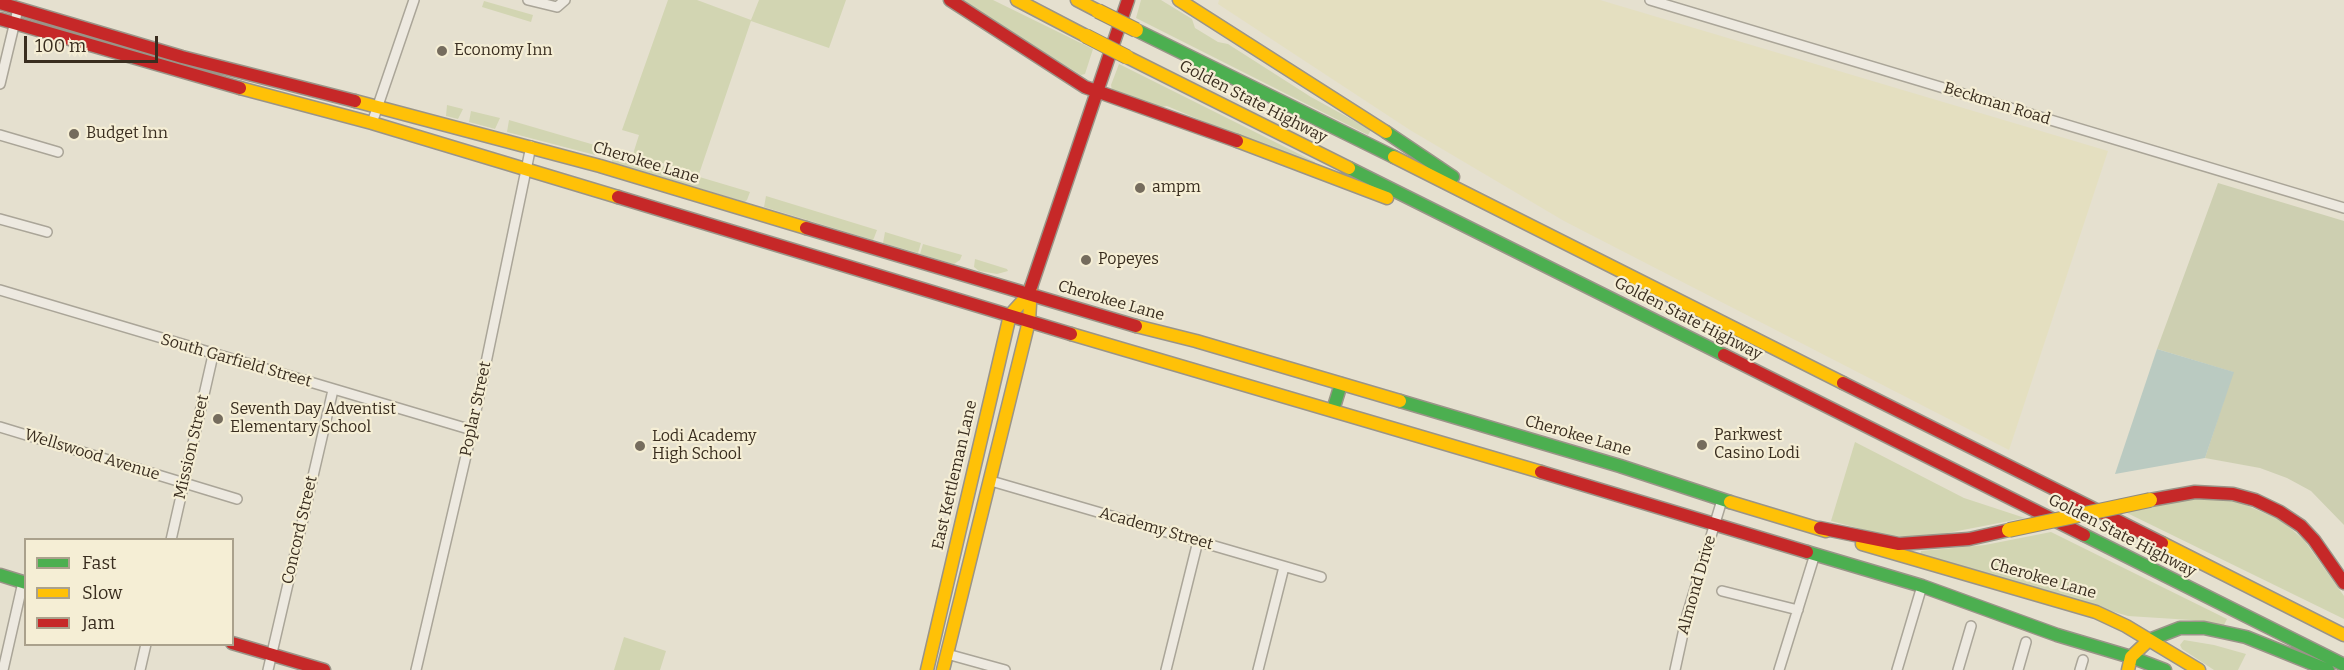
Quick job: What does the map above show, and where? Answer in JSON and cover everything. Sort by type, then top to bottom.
[{"type":"main road","points":[[950,0],[1095,92],[1139,105],[1347,182],[1506,246]]},
{"type":"main road","name":"Golden State Highway","points":[[1017,0],[2344,665]]},
{"type":"main road","name":"Golden State Highway","points":[[1077,0],[1511,215],[2344,636]]},
{"type":"main road","name":"East Kettleman Lane","points":[[943,670],[1029,321],[1029,294],[1043,245],[1128,0]]},
{"type":"main road","points":[[1179,0],[1347,106],[1511,215]]},
{"type":"main road","name":"Cherokee Lane","points":[[0,3],[182,57],[531,146],[1635,470],[1722,500],[1820,528],[1857,542],[2096,612],[2110,617],[2199,670]]},
{"type":"main road","points":[[0,19],[178,71],[372,123],[1029,321],[1922,585],[2129,664],[2165,670]]},
{"type":"main road","name":"East Kettleman Lane","points":[[927,670],[1010,315],[1029,294]]},
{"type":"main road","points":[[1333,410],[1341,384]]},
{"type":"main road","points":[[1820,528],[1899,544],[1920,544],[1969,539],[2150,500],[2205,492],[2233,494],[2255,500],[2280,512],[2301,526],[2314,540],[2344,583]]},
{"type":"main road","points":[[0,575],[24,583]]},
{"type":"main road","points":[[2129,664],[2149,640],[2180,628],[2204,628],[2246,637],[2328,670]]},
{"type":"main road","points":[[2145,666],[2149,640]]},
{"type":"main road","points":[[234,644],[324,670]]},
{"type":"street","points":[[372,123],[414,0]]},
{"type":"street","points":[[528,0],[561,3]]},
{"type":"street","name":"Beckman Road","points":[[1650,0],[2344,208]]},
{"type":"street","points":[[0,84],[18,9]]},
{"type":"street","points":[[0,135],[58,152]]},
{"type":"street","name":"Poplar Street","points":[[416,670],[472,430],[531,146]]},
{"type":"street","points":[[0,219],[47,232]]},
{"type":"street","name":"South Garfield Street","points":[[0,290],[472,430]]},
{"type":"street","name":"Mission Street","points":[[171,538],[213,355]]},
{"type":"street","name":"Concord Street","points":[[268,670],[333,390]]},
{"type":"street","name":"Wellswood Avenue","points":[[0,427],[237,499]]},
{"type":"street","name":"Academy Street","points":[[991,481],[1321,578]]},
{"type":"street","name":"Almond Drive","points":[[1675,670],[1687,615],[1722,500]]},
{"type":"street","points":[[1166,670],[1198,541]]},
{"type":"street","points":[[1779,670],[1815,554]]},
{"type":"street","points":[[1258,670],[1284,567]]},
{"type":"street","points":[[3,670],[24,583]]},
{"type":"street","points":[[1897,670],[1922,585]]},
{"type":"street","points":[[1722,591],[1798,610]]},
{"type":"street","points":[[1958,670],[1971,626]]},
{"type":"street","points":[[2018,670],[2025,642]]},
{"type":"street","points":[[140,670],[146,646]]},
{"type":"street","points":[[947,654],[1005,670]]},
{"type":"street","points":[[2080,670],[2083,660]]},
{"type":"shaded area","points":[[1219,0],[1600,0],[2108,151],[2009,450],[1564,221],[1410,130],[1218,4]]},
{"type":"shaded area","points":[[2157,349],[2234,372],[2205,458],[2115,474]]},
{"type":"green space","points":[[668,0],[697,0],[751,20],[759,0],[846,0],[829,48],[751,21],[699,174],[633,154],[639,135],[622,130]]},
{"type":"green space","points":[[959,0],[993,0],[1093,49],[1085,74],[1081,75]]},
{"type":"green space","points":[[1141,0],[1161,0],[1192,19],[1195,28],[1218,42],[1228,44],[1311,97],[1371,130],[1368,135],[1136,18]]},
{"type":"green space","points":[[484,1],[533,15],[531,22],[482,7]]},
{"type":"green space","points":[[1119,64],[1315,162],[1314,168],[1167,106],[1157,108],[1112,90],[1111,85]]},
{"type":"green space","points":[[447,105],[463,109],[458,119],[446,116]]},
{"type":"green space","points":[[471,111],[500,118],[495,129],[469,122]]},
{"type":"green space","points":[[509,120],[598,146],[595,155],[507,132]]},
{"type":"green space","points":[[612,151],[750,192],[745,202],[612,162]]},
{"type":"green space","points":[[2218,183],[2344,221],[2344,525],[2311,491],[2287,478],[2260,468],[2205,458],[2233,372],[2157,349]]},
{"type":"green space","points":[[766,196],[877,230],[873,240],[764,207]]},
{"type":"green space","points":[[885,232],[921,243],[918,253],[883,243]]},
{"type":"green space","points":[[923,244],[962,255],[960,260],[954,264],[920,254]]},
{"type":"green space","points":[[975,259],[1008,271],[997,274],[979,271],[974,267]]},
{"type":"green space","points":[[1855,442],[1964,498],[2025,518],[1942,534],[1913,537],[1884,535],[1831,521]]},
{"type":"green space","points":[[2187,497],[2237,501],[2282,521],[2304,540],[2344,596],[2344,619],[2125,512]]},
{"type":"green space","points":[[2051,532],[2227,619],[2223,627],[2191,620],[2128,616],[1920,555],[1921,551],[1985,545]]},
{"type":"green space","points":[[624,637],[666,651],[660,670],[614,670]]},
{"type":"green space","points":[[2184,640],[2246,654],[2238,670],[2214,670],[2182,649],[2180,645]]},
{"type":"traffic: fast","points":[[1136,30],[1394,157]]},
{"type":"traffic: fast","points":[[1386,132],[1453,177]]},
{"type":"traffic: fast","points":[[1349,168],[1724,355]]},
{"type":"traffic: fast","points":[[1333,410],[1341,384]]},
{"type":"traffic: fast","points":[[1400,401],[1620,466],[1730,502]]},
{"type":"traffic: fast","points":[[2084,535],[2344,665]]},
{"type":"traffic: fast","points":[[1807,552],[1922,586],[2057,635],[2131,657],[2165,670]]},
{"type":"traffic: fast","points":[[0,575],[24,582]]},
{"type":"traffic: fast","points":[[2149,640],[2180,628],[2204,628],[2246,637],[2328,670]]},
{"type":"traffic: slow","points":[[1017,0],[1086,36]]},
{"type":"traffic: slow","points":[[1077,0],[1098,11]]},
{"type":"traffic: slow","points":[[1179,0],[1386,132]]},
{"type":"traffic: slow","points":[[1098,11],[1136,30]]},
{"type":"traffic: slow","points":[[1086,36],[1127,57]]},
{"type":"traffic: slow","points":[[1127,57],[1349,168]]},
{"type":"traffic: slow","points":[[240,88],[372,123],[618,197]]},
{"type":"traffic: slow","points":[[355,101],[600,166],[806,228]]},
{"type":"traffic: slow","points":[[1237,141],[1387,198]]},
{"type":"traffic: slow","points":[[1394,157],[1843,383]]},
{"type":"traffic: slow","points":[[943,670],[1029,321],[1031,287]]},
{"type":"traffic: slow","points":[[927,670],[1010,315],[1029,294]]},
{"type":"traffic: slow","points":[[1136,326],[1196,341],[1400,401]]},
{"type":"traffic: slow","points":[[1071,334],[1541,472]]},
{"type":"traffic: slow","points":[[2009,530],[2150,500]]},
{"type":"traffic: slow","points":[[1730,502],[1826,531]]},
{"type":"traffic: slow","points":[[2162,543],[2344,635]]},
{"type":"traffic: slow","points":[[1862,544],[2096,612],[2126,626],[2199,670]]},
{"type":"traffic: slow","points":[[2128,670],[2131,657],[2149,640]]},
{"type":"traffic: jam","points":[[950,0],[1085,87],[1237,141]]},
{"type":"traffic: jam","points":[[1031,287],[1128,0]]},
{"type":"traffic: jam","points":[[0,3],[182,57],[355,101]]},
{"type":"traffic: jam","points":[[0,19],[240,88]]},
{"type":"traffic: jam","points":[[618,197],[1071,334]]},
{"type":"traffic: jam","points":[[806,228],[1136,326]]},
{"type":"traffic: jam","points":[[1724,355],[2084,535]]},
{"type":"traffic: jam","points":[[1843,383],[2162,543]]},
{"type":"traffic: jam","points":[[1541,472],[1807,552]]},
{"type":"traffic: jam","points":[[2150,500],[2195,492],[2233,494],[2255,500],[2280,512],[2301,526],[2314,540],[2344,583]]},
{"type":"traffic: jam","points":[[1820,528],[1899,544],[1969,539],[2009,530]]},
{"type":"traffic: jam","points":[[234,644],[324,670]]},
{"type":"place","name":"Economy Inn","points":[[442,51]]},
{"type":"place","name":"Budget Inn","points":[[74,134]]},
{"type":"place","name":"ampm","points":[[1140,188]]},
{"type":"place","name":"Popeyes","points":[[1086,260]]},
{"type":"place","name":"Seventh Day Adventist Elementary School","points":[[218,419]]},
{"type":"place","name":"Parkwest Casino Lodi","points":[[1702,445]]},
{"type":"place","name":"Lodi Academy High School","points":[[640,446]]}]
